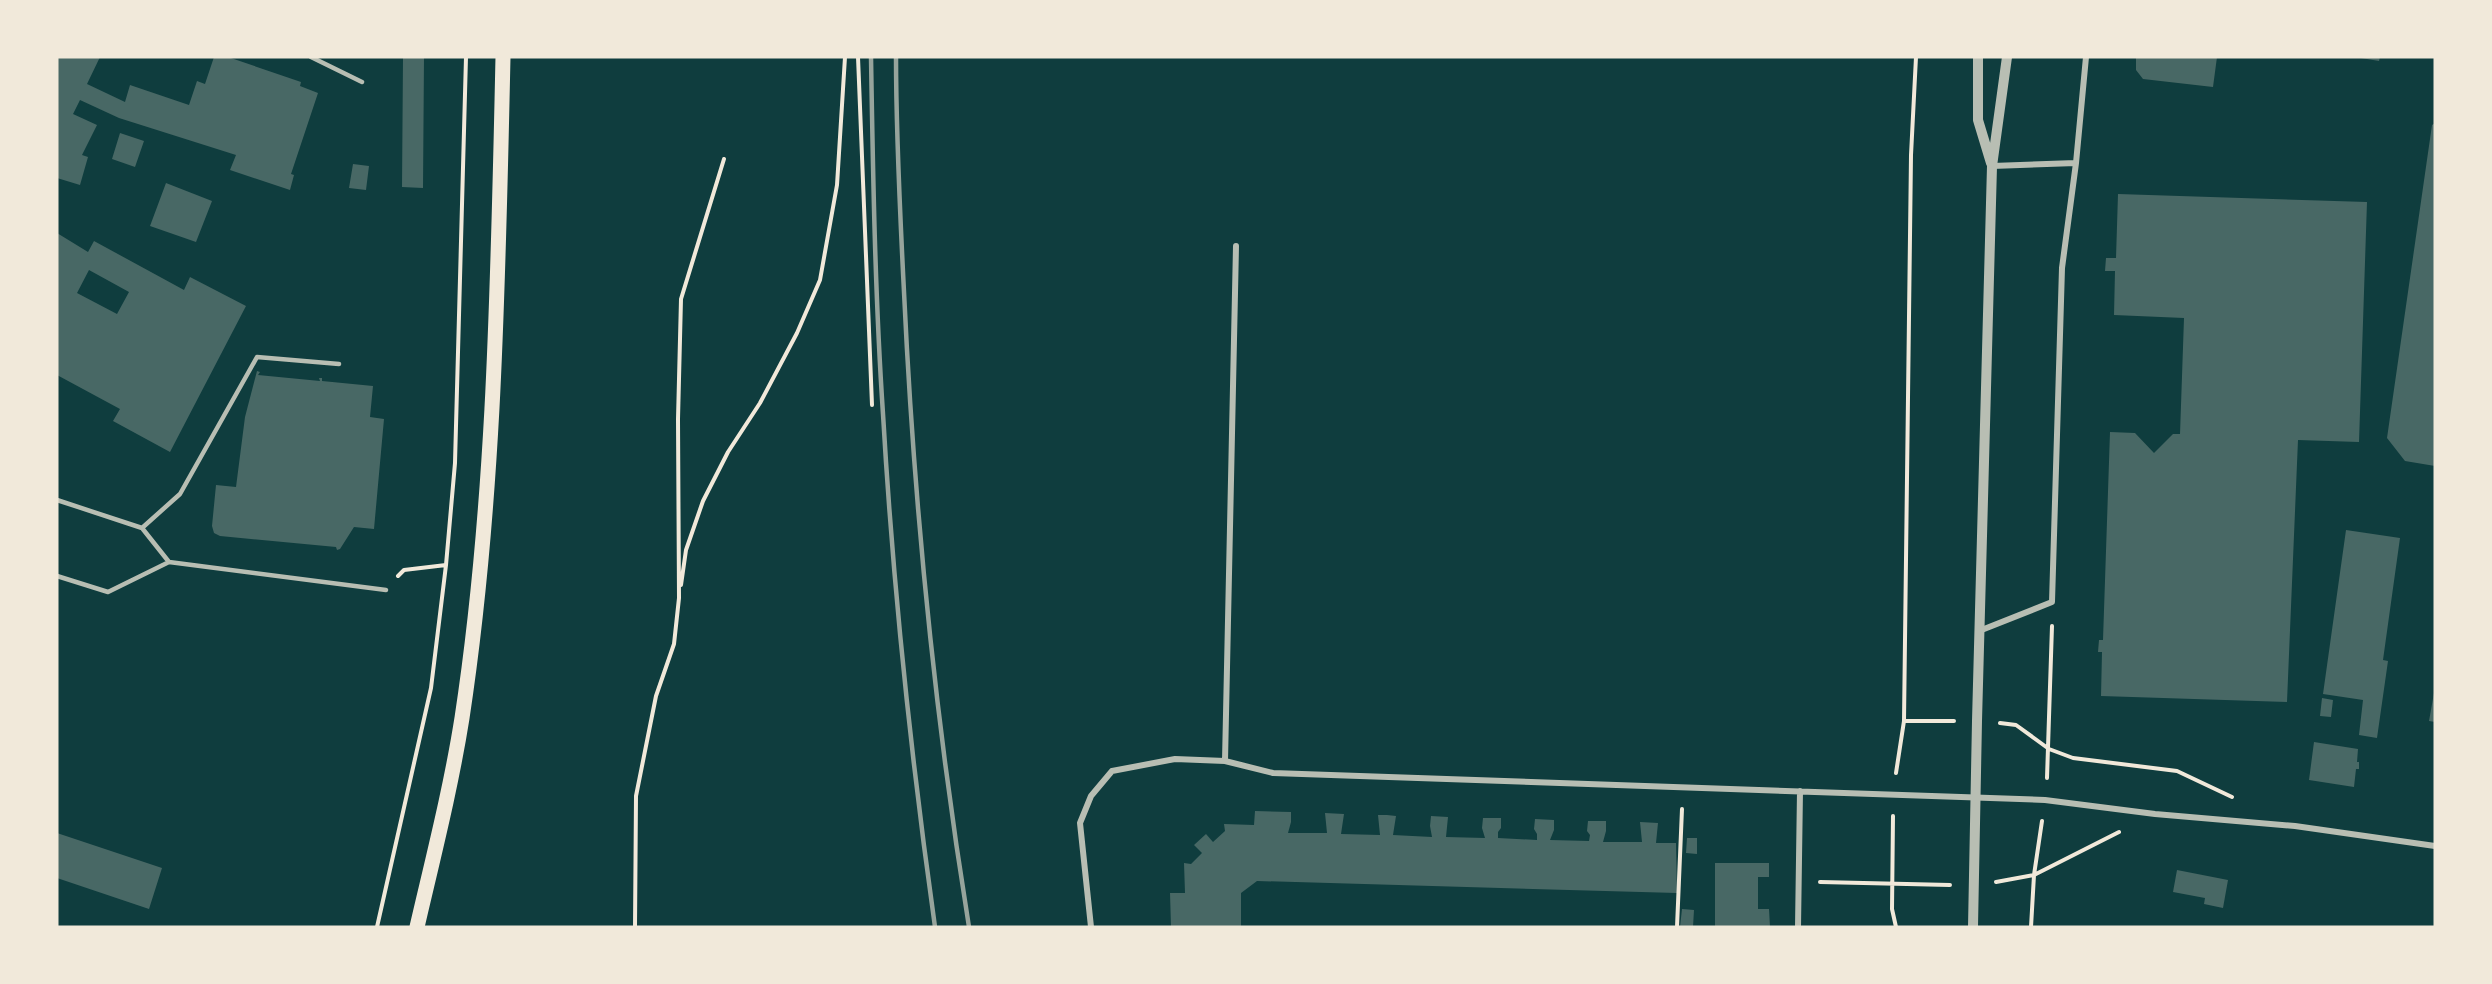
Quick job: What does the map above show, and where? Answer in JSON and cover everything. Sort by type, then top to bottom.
[{"type":"main road","points":[[417,927],[462,719],[477,588],[494,380],[503,57]]},
{"type":"street","points":[[1978,57],[1978,120],[1992,166]]},
{"type":"street","points":[[1973,927],[1992,166],[2007,57]]},
{"type":"street","points":[[1979,631],[2052,602],[2062,268],[2076,163],[2086,57]]},
{"type":"street","points":[[1992,166],[2076,163]]},
{"type":"street","points":[[1225,761],[1236,246]]},
{"type":"street","points":[[1091,927],[1080,823],[1091,796],[1112,771],[1175,759],[1225,761],[1273,773],[2045,800],[2155,814],[2295,826],[2435,846]]},
{"type":"street","points":[[1798,927],[1800,791]]},
{"type":"lane","points":[[311,57],[362,82]]},
{"type":"lane","points":[[142,528],[180,494],[257,357],[339,364]]},
{"type":"lane","points":[[57,500],[142,528],[169,562]]},
{"type":"lane","points":[[57,576],[108,592],[169,562],[386,590]]},
{"type":"path","points":[[377,927],[431,688],[446,565],[455,463],[466,57]]},
{"type":"path","points":[[635,927],[636,796],[656,696],[674,644],[686,550],[704,501],[728,452],[760,403],[797,333],[820,280],[837,185],[844,57]]},
{"type":"path","points":[[858,57],[872,405]]},
{"type":"path","points":[[1896,927],[1892,909],[1893,794],[1904,721],[1911,155],[1916,57]]},
{"type":"path","points":[[679,598],[678,419],[681,299],[724,159]]},
{"type":"path","points":[[386,590],[404,570],[446,565]]},
{"type":"path","points":[[2031,927],[2034,875],[2045,800],[2049,749],[2052,602]]},
{"type":"path","points":[[1904,721],[1977,721],[2016,725],[2049,749],[2073,758],[2177,771],[2241,801]]},
{"type":"path","points":[[1677,927],[1683,788]]},
{"type":"path","points":[[1798,881],[1974,886],[2034,875],[2155,814]]},
{"type":"building","points":[[57,57],[100,57],[87,84],[125,102],[130,85],[189,105],[197,81],[205,84],[214,57],[228,57],[301,82],[300,86],[318,93],[291,174],[294,175],[290,190],[230,170],[236,155],[119,118],[80,100],[73,114],[97,125],[82,155],[88,157],[80,185],[57,178]]},
{"type":"building","points":[[403,57],[424,57],[423,188],[402,187]]},
{"type":"building","points":[[2136,57],[2217,57],[2213,87],[2143,79],[2136,70]]},
{"type":"building","points":[[2355,57],[2380,57],[2379,61]]},
{"type":"building","points":[[2435,123],[2435,466],[2405,461],[2387,438],[2432,125]]},
{"type":"building","points":[[120,133],[144,141],[135,167],[112,159]]},
{"type":"building","points":[[353,164],[369,166],[366,190],[349,188]]},
{"type":"building","points":[[166,183],[212,201],[196,242],[150,226]]},
{"type":"building","points":[[2118,194],[2367,202],[2359,442],[2298,440],[2287,702],[2101,696],[2102,652],[2098,652],[2099,640],[2103,640],[2110,432],[2135,433],[2154,453],[2173,434],[2180,434],[2184,318],[2114,315],[2115,271],[2105,271],[2106,258],[2116,258]]},
{"type":"building","points":[[57,233],[88,252],[94,241],[184,290],[190,277],[246,306],[170,452],[113,421],[120,409],[57,375]],"holes":[[[89,270],[129,292],[117,314],[77,293]]]},
{"type":"building","points":[[257,371],[260,372],[258,375],[320,381],[319,378],[322,378],[322,381],[373,386],[370,417],[384,419],[374,529],[354,527],[340,549],[337,550],[336,547],[220,536],[214,533],[212,526],[216,485],[236,487],[245,417]]},
{"type":"building","points":[[2346,530],[2400,538],[2383,660],[2388,661],[2377,738],[2359,735],[2363,700],[2323,694]]},
{"type":"building","points":[[2435,693],[2435,722],[2429,721]]},
{"type":"building","points":[[2322,698],[2333,700],[2331,717],[2320,716]]},
{"type":"building","points":[[2314,742],[2358,749],[2359,769],[2356,769],[2354,787],[2309,780]]},
{"type":"building","points":[[1255,811],[1291,812],[1288,833],[1327,833],[1325,813],[1344,814],[1341,834],[1380,835],[1378,815],[1387,815],[1396,816],[1393,835],[1432,837],[1431,816],[1448,817],[1446,837],[1485,838],[1482,828],[1483,818],[1501,818],[1498,838],[1537,840],[1534,829],[1535,819],[1554,820],[1554,830],[1550,840],[1589,841],[1588,821],[1606,821],[1603,842],[1642,842],[1640,822],[1658,823],[1656,843],[1676,843],[1677,893],[1257,881],[1241,893],[1241,927],[1171,927],[1170,893],[1185,893],[1184,863],[1191,864],[1202,853],[1194,845],[1206,834],[1213,842],[1225,831],[1224,824],[1254,825]]},
{"type":"building","points":[[57,833],[162,868],[149,909],[57,878]]},
{"type":"building","points":[[1687,838],[1697,838],[1697,854],[1686,853]]},
{"type":"building","points":[[1715,863],[1769,863],[1769,877],[1758,877],[1758,909],[1769,909],[1770,927],[1715,927]]},
{"type":"building","points":[[2177,870],[2228,880],[2223,908],[2204,904],[2205,898],[2173,892]]},
{"type":"building","points":[[1682,909],[1694,910],[1693,927],[1680,927]]},
{"type":"railway","points":[[871,57],[876,280],[887,478],[904,671],[935,927]]},
{"type":"railway","points":[[896,57],[897,146],[908,372],[920,531],[936,690],[969,927]]}]
